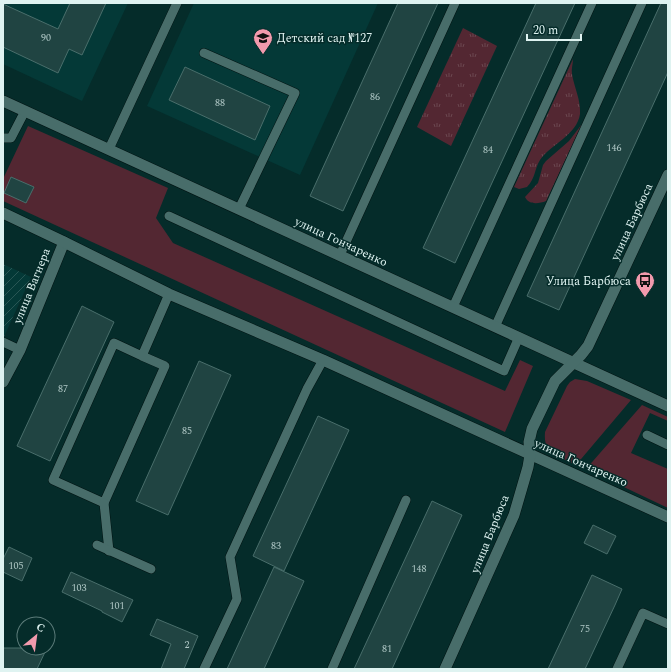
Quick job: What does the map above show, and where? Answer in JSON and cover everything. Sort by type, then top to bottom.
[{"type":"street","name":"улица Гончаренко","points":[[3,101],[668,406]]},
{"type":"street","name":"улица Барбюса","points":[[445,669],[514,515],[528,467],[530,456],[529,442],[532,429],[555,381],[574,363],[588,346],[668,175]]},
{"type":"street","name":"улица Гончаренко","points":[[3,213],[170,294],[323,360],[504,441],[530,456],[668,517]]},
{"type":"street","name":"улица Вагнера","points":[[3,382],[20,350],[64,242]]},
{"type":"lane","points":[[109,149],[177,3]]},
{"type":"lane","points":[[340,255],[455,3]]},
{"type":"lane","points":[[453,307],[592,3]]},
{"type":"lane","points":[[495,327],[642,3]]},
{"type":"lane","points":[[204,53],[295,93],[239,209]]},
{"type":"lane","points":[[3,138],[11,138],[25,111]]},
{"type":"lane","points":[[169,216],[504,371],[519,337]]},
{"type":"lane","points":[[142,356],[170,294]]},
{"type":"lane","points":[[3,342],[20,350]]},
{"type":"lane","points":[[104,503],[53,480],[114,344],[165,366],[104,503],[109,550]]},
{"type":"lane","points":[[204,669],[237,599],[230,557],[307,389],[323,360]]},
{"type":"lane","points":[[647,435],[668,445]]},
{"type":"lane","points":[[332,669],[406,500]]},
{"type":"lane","points":[[96,545],[151,569]]},
{"type":"lane","points":[[617,669],[643,613],[668,624]]},
{"type":"shaded area","points":[[3,3],[128,3],[82,101],[3,64]]},
{"type":"shaded area","name":"Детский сад №127","points":[[194,3],[378,3],[300,175],[147,106]]},
{"type":"shaded area","points":[[3,264],[31,277],[3,339]]},
{"type":"green space","points":[[463,28],[497,46],[451,146],[417,127]]},
{"type":"green space","points":[[573,59],[572,74],[580,109],[578,121],[569,134],[550,149],[540,160],[532,180],[527,187],[519,189],[514,187]]},
{"type":"green space","points":[[582,124],[546,201],[531,203],[525,197],[538,183],[543,165],[569,141]]},
{"type":"green space","points":[[28,126],[168,188],[156,218],[173,243],[505,391],[520,360],[533,366],[505,432],[3,201],[3,179]]},
{"type":"green space","points":[[575,379],[587,381],[631,400],[576,465],[553,454],[546,446],[545,440],[545,432],[567,386]]},
{"type":"green space","points":[[642,405],[668,417],[668,421],[650,413],[631,453],[668,469],[668,508],[586,469]]},
{"type":"building","points":[[70,3],[106,3],[82,55],[69,49],[58,73],[3,47],[3,4],[58,29]]},
{"type":"building","points":[[398,3],[438,3],[343,211],[310,196]]},
{"type":"building","points":[[536,3],[575,3],[455,263],[423,248]]},
{"type":"building","points":[[661,3],[668,3],[668,72],[559,310],[527,296]]},
{"type":"building","points":[[185,67],[270,106],[255,140],[169,100]]},
{"type":"building","points":[[11,177],[34,187],[26,203],[4,193]]},
{"type":"building","points":[[82,306],[114,322],[50,461],[17,446]]},
{"type":"building","points":[[199,361],[231,375],[168,515],[136,501]]},
{"type":"building","points":[[318,416],[349,430],[284,571],[253,556]]},
{"type":"building","points":[[432,501],[462,515],[392,669],[354,669]]},
{"type":"building","points":[[593,525],[616,536],[607,554],[584,543]]},
{"type":"building","points":[[9,547],[32,558],[22,581],[3,572],[3,559]]},
{"type":"building","points":[[274,567],[304,581],[264,669],[227,669]]},
{"type":"building","points":[[71,572],[133,600],[122,622],[62,592]]},
{"type":"building","points":[[592,575],[622,589],[615,605],[585,669],[548,669]]},
{"type":"building","points":[[157,619],[198,636],[184,669],[161,669],[171,644],[150,635]]},
{"type":"building","points":[[3,648],[16,648],[16,656],[43,656],[37,669],[3,669]]},
{"type":"place","name":"Детский сад №127","points":[[263,55]]},
{"type":"place","name":"Улица Барбюса","points":[[645,298]]}]
